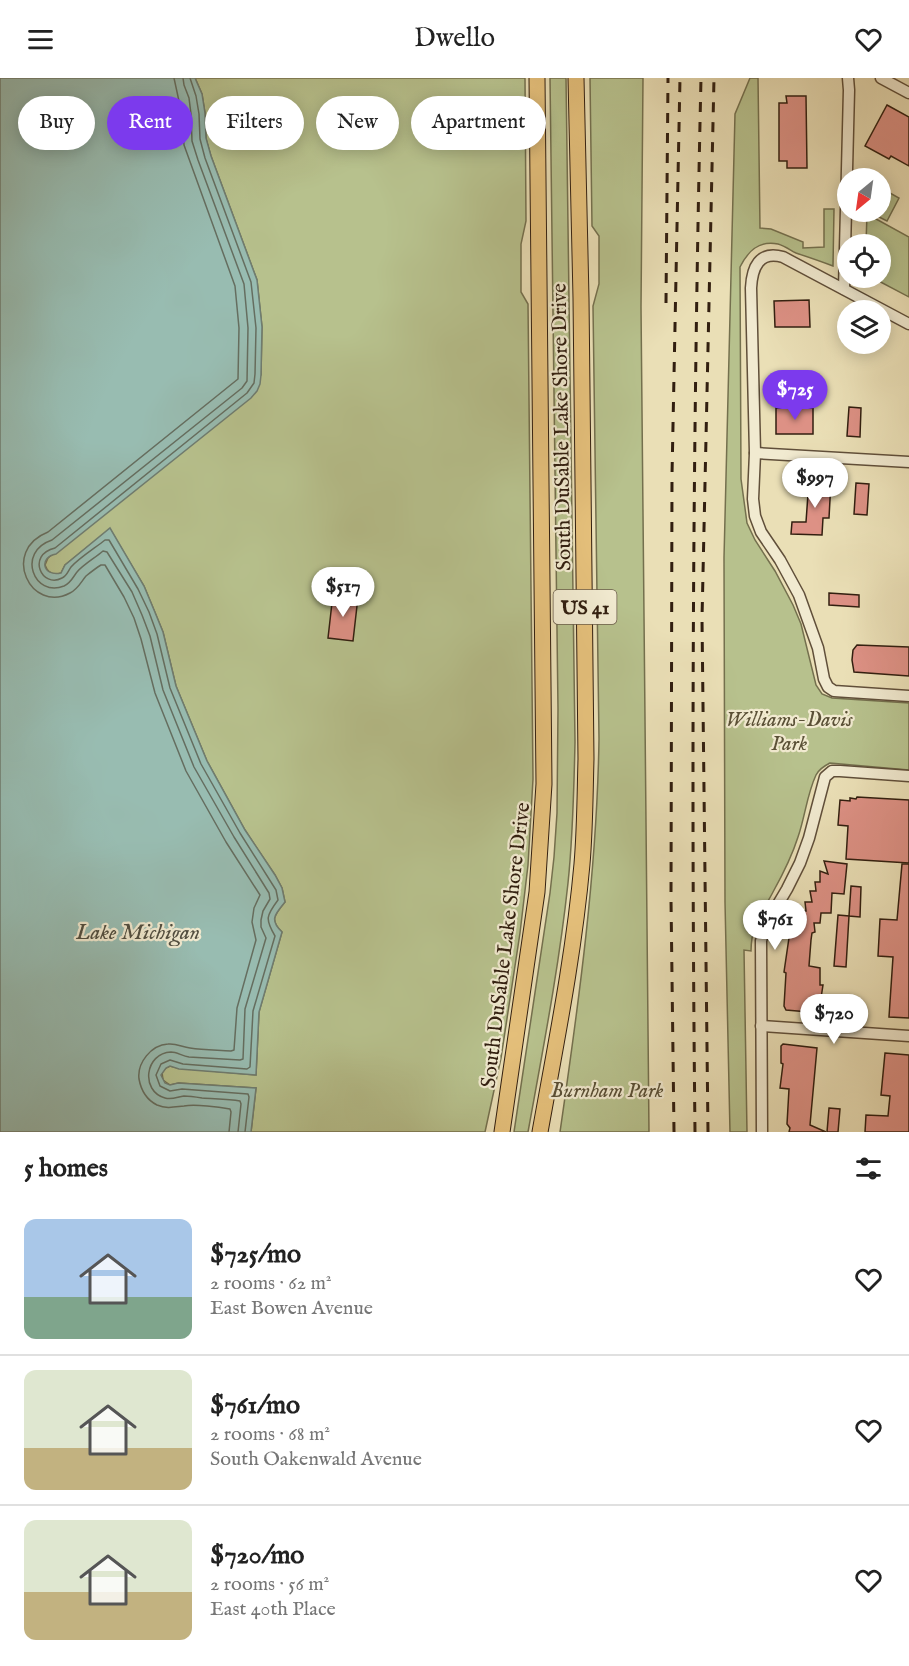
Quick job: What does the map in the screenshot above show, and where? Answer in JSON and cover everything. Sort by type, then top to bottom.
[{"type":"highway","name":"South DuSable Lake Shore Drive","points":[[502,1132],[537,892],[544,794],[537,78]]},
{"type":"highway","name":"South DuSable Lake Shore Drive","points":[[540,1132],[570,961],[582,864],[585,812],[581,323],[576,78]]},
{"type":"street","points":[[844,289],[848,78]]},
{"type":"street","points":[[881,78],[909,93]]},
{"type":"street","points":[[909,324],[783,257],[768,255],[753,268],[751,288],[755,516],[761,532],[780,560],[799,595],[818,648],[824,679],[828,687],[834,690],[909,696]]},
{"type":"street","points":[[755,453],[909,462]]},
{"type":"street","points":[[762,1132],[761,941],[764,928],[800,863],[825,777],[832,771],[909,776]]},
{"type":"street","points":[[761,1026],[909,1036]]},
{"type":"green space","name":"Burnham Park","points":[[195,78],[525,78],[525,96],[411,96],[411,150],[526,150],[526,221],[521,244],[521,292],[528,304],[533,779],[528,865],[520,933],[501,1058],[485,1132],[251,1132],[256,1088],[179,1083],[170,1085],[163,1080],[162,1072],[170,1066],[256,1075],[259,1012],[282,932],[276,924],[275,917],[285,902],[282,888],[245,830],[207,761],[176,686],[163,632],[144,586],[110,529],[65,565],[61,573],[51,573],[45,565],[48,558],[261,375],[262,327],[257,280],[209,150],[304,150],[304,96],[205,96],[205,113],[202,94]]},
{"type":"green space","points":[[550,78],[566,78],[574,795],[570,865],[545,1039],[528,1132],[514,1132],[550,893],[557,813],[558,709]]},
{"type":"green space","name":"Burnham Park","points":[[590,78],[643,78],[641,307],[649,1132],[560,1132],[591,887],[598,788],[593,306],[599,284],[599,236],[592,226]]},
{"type":"green space","name":"Williams-Davis Park","points":[[750,78],[758,78],[760,228],[771,229],[803,242],[803,248],[824,247],[824,209],[834,209],[833,266],[771,243],[755,248],[740,267],[741,479],[747,523],[793,605],[801,624],[816,685],[822,694],[832,698],[909,703],[909,770],[830,763],[816,775],[793,851],[758,920],[751,942],[751,951],[744,950],[747,1132],[730,1132],[725,902],[724,558],[735,114]]},
{"type":"green space","points":[[891,194],[899,198],[891,213]]},
{"type":"green space","points":[[867,222],[882,222],[909,237],[909,297],[891,288],[891,234],[866,234]]},
{"type":"water","name":"Lake Michigan","points":[[0,78],[195,78],[202,94],[205,113],[205,150],[209,150],[257,280],[262,327],[260,384],[251,398],[47,559],[45,566],[50,572],[61,573],[65,565],[110,528],[144,586],[154,610],[163,632],[176,686],[207,761],[245,830],[282,888],[285,902],[276,914],[275,920],[282,932],[259,1012],[256,1075],[179,1069],[170,1066],[161,1075],[165,1083],[170,1085],[178,1083],[256,1088],[251,1132],[0,1132]]},
{"type":"building","points":[[786,96],[806,96],[807,168],[787,168],[787,161],[779,161],[779,103],[787,103]]},
{"type":"building","points":[[887,105],[909,117],[909,166],[891,156],[889,159],[865,146]]},
{"type":"building","points":[[809,300],[810,327],[775,327],[774,301]]},
{"type":"building","points":[[849,407],[861,408],[860,437],[847,436]]},
{"type":"building","points":[[776,408],[813,408],[813,434],[776,434]]},
{"type":"building","points":[[809,480],[831,481],[829,518],[823,518],[822,535],[791,534],[792,522],[806,522]]},
{"type":"building","points":[[856,483],[869,484],[867,515],[854,514]]},
{"type":"building","points":[[829,593],[859,595],[859,607],[829,605]]},
{"type":"building","points":[[333,594],[358,597],[353,641],[328,638]]},
{"type":"building","points":[[857,645],[909,647],[909,676],[854,672],[853,650]]},
{"type":"building","points":[[857,797],[909,800],[909,863],[846,859],[848,826],[838,825],[840,800],[850,801],[850,798],[856,799]]},
{"type":"building","points":[[824,861],[847,864],[844,894],[832,893],[831,913],[821,913],[820,923],[814,923],[815,932],[812,933],[809,966],[820,968],[820,985],[823,985],[821,998],[854,1000],[853,1012],[820,1010],[820,1013],[786,1010],[784,1006],[786,973],[784,972],[790,931],[794,931],[794,921],[800,921],[799,911],[806,911],[805,902],[812,902],[810,891],[816,891],[815,882],[820,882],[820,871],[828,874]]},
{"type":"building","points":[[902,864],[909,864],[909,1018],[889,1017],[893,957],[878,956],[880,919],[897,920]]},
{"type":"building","points":[[851,886],[861,887],[860,917],[849,916]]},
{"type":"building","points":[[838,915],[849,916],[846,967],[834,966]]},
{"type":"building","points":[[783,1044],[817,1048],[810,1125],[826,1132],[789,1132],[790,1128],[787,1124],[789,1089],[780,1088],[783,1064],[781,1063],[781,1046]]},
{"type":"building","points":[[885,1053],[909,1055],[909,1132],[865,1132],[866,1115],[888,1116],[890,1096],[881,1095]]},
{"type":"building","points":[[829,1108],[840,1109],[838,1132],[827,1132]]},
{"type":"railway","points":[[666,303],[668,78]]},
{"type":"railway","points":[[674,1132],[671,899],[672,475],[680,78]]},
{"type":"railway","points":[[695,1132],[694,605],[701,78]]},
{"type":"railway","points":[[708,1132],[702,619],[714,78]]}]
